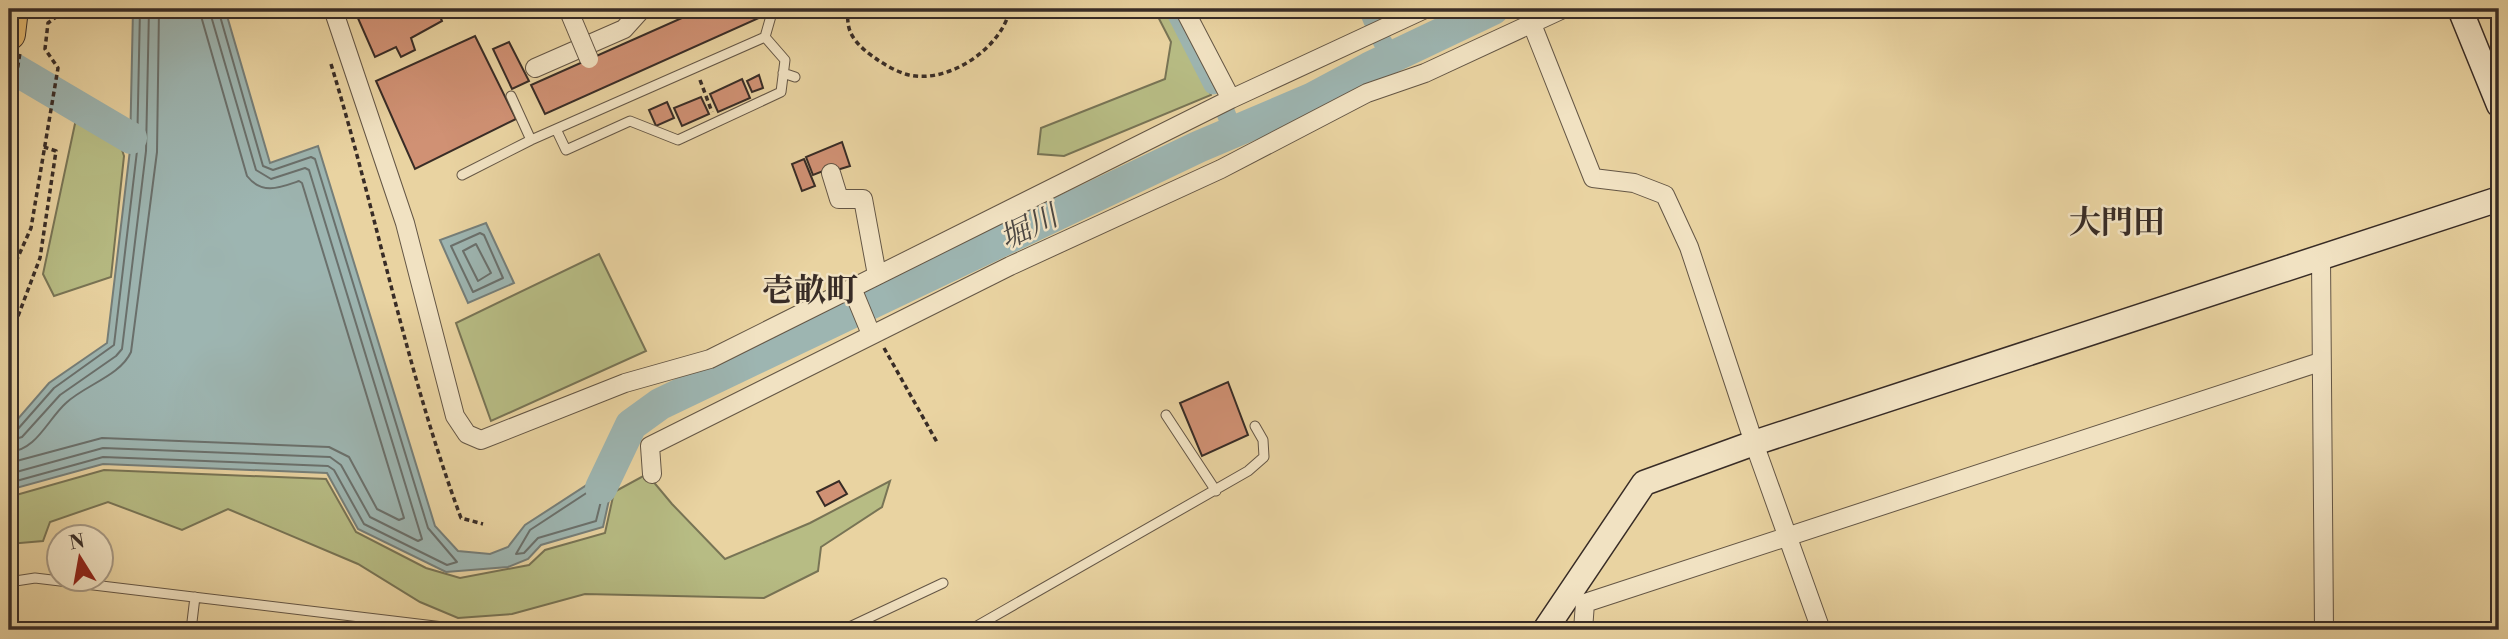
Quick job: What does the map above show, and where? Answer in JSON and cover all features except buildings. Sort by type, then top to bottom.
[{"type":"highway","points":[[9,34],[12,9]]},
{"type":"street","points":[[333,9],[405,223],[455,416],[467,434],[473,438],[489,438],[625,383],[710,359],[1231,99],[1425,9]]},
{"type":"street","points":[[568,9],[589,59]]},
{"type":"street","points":[[535,68],[624,29],[642,9]]},
{"type":"street","points":[[1184,9],[1231,99]]},
{"type":"street","points":[[652,474],[650,446],[871,334],[1221,169],[1367,93],[1425,73],[1529,15],[1563,9]]},
{"type":"street","points":[[2460,9],[2499,105]]},
{"type":"street","points":[[1529,15],[1593,178],[1634,184],[1665,195],[1689,247],[1754,443],[1821,630]]},
{"type":"street","points":[[831,173],[839,199],[863,199],[877,275]]},
{"type":"street","points":[[1545,630],[1644,483],[1754,443],[2499,199]]},
{"type":"street","points":[[2321,258],[2324,630]]},
{"type":"street","points":[[852,288],[871,334]]},
{"type":"street","points":[[1583,630],[1585,603],[1790,538],[2320,362]]},
{"type":"lane","points":[[463,175],[531,140],[765,37],[773,9]]},
{"type":"lane","points":[[556,129],[566,150],[630,121],[678,140],[781,92],[785,60],[765,37]]},
{"type":"lane","points":[[783,74],[795,77]]},
{"type":"lane","points":[[511,96],[531,140]]},
{"type":"lane","points":[[1166,415],[1216,491]]},
{"type":"lane","points":[[970,630],[1216,491],[1264,457],[1262,440],[1255,426]]},
{"type":"lane","points":[[9,582],[35,578],[404,626],[468,630]]},
{"type":"lane","points":[[843,630],[943,583]]},
{"type":"lane","points":[[191,630],[195,597]]},
{"type":"lane","points":[[9,611],[16,630]]},
{"type":"path","points":[[9,277],[31,228],[58,68],[45,48],[48,23],[67,9]]},
{"type":"path","points":[[847,9],[850,31],[864,51],[910,75],[935,74],[963,64],[990,45],[1007,23],[1010,9]]},
{"type":"path","points":[[330,59],[364,172],[389,286],[443,470],[461,518],[482,524]]},
{"type":"path","points":[[696,68],[716,122]]},
{"type":"path","points":[[9,169],[15,116],[13,89]]},
{"type":"path","points":[[9,340],[40,258],[57,151],[44,147]]},
{"type":"path","points":[[871,334],[878,339],[938,444]]},
{"type":"green space","points":[[1154,9],[1173,9],[1203,67],[1211,95],[1064,156],[1038,154],[1041,128],[1165,79],[1171,42]]},
{"type":"green space","points":[[76,119],[118,137],[124,156],[111,277],[54,296],[43,274]]},
{"type":"green space","points":[[599,254],[646,351],[491,421],[456,323]]},
{"type":"green space","points":[[104,470],[326,479],[356,532],[426,568],[460,578],[529,565],[545,550],[605,533],[614,492],[647,474],[725,559],[810,523],[890,481],[882,507],[821,547],[818,571],[764,598],[585,594],[512,614],[458,618],[420,602],[358,564],[228,509],[182,530],[108,502],[46,524],[43,541],[9,544],[9,497]]},
{"type":"water","points":[[133,9],[225,9],[270,163],[318,146],[435,526],[458,551],[490,554],[508,547],[525,525],[596,479],[609,500],[603,527],[541,545],[528,559],[508,567],[446,572],[358,529],[327,473],[103,464],[9,490],[9,429],[49,383],[107,343],[130,150]]},
{"type":"water","points":[[486,223],[514,283],[468,303],[440,240]]},
{"type":"waterway","points":[[1174,9],[1213,85]]},
{"type":"waterway","points":[[1368,9],[1373,21]]},
{"type":"waterway","name":"堀川","points":[[601,488],[631,425],[660,404],[1198,147],[1311,99],[1493,9]]},
{"type":"waterway","points":[[1382,41],[1392,57]]},
{"type":"waterway","points":[[9,66],[131,138]]},
{"type":"waterway","points":[[1225,111],[1233,131]]},
{"type":"district","name":"大門田","points":[[2117,223]]},
{"type":"district","name":"壱畝町","points":[[810,291]]}]
